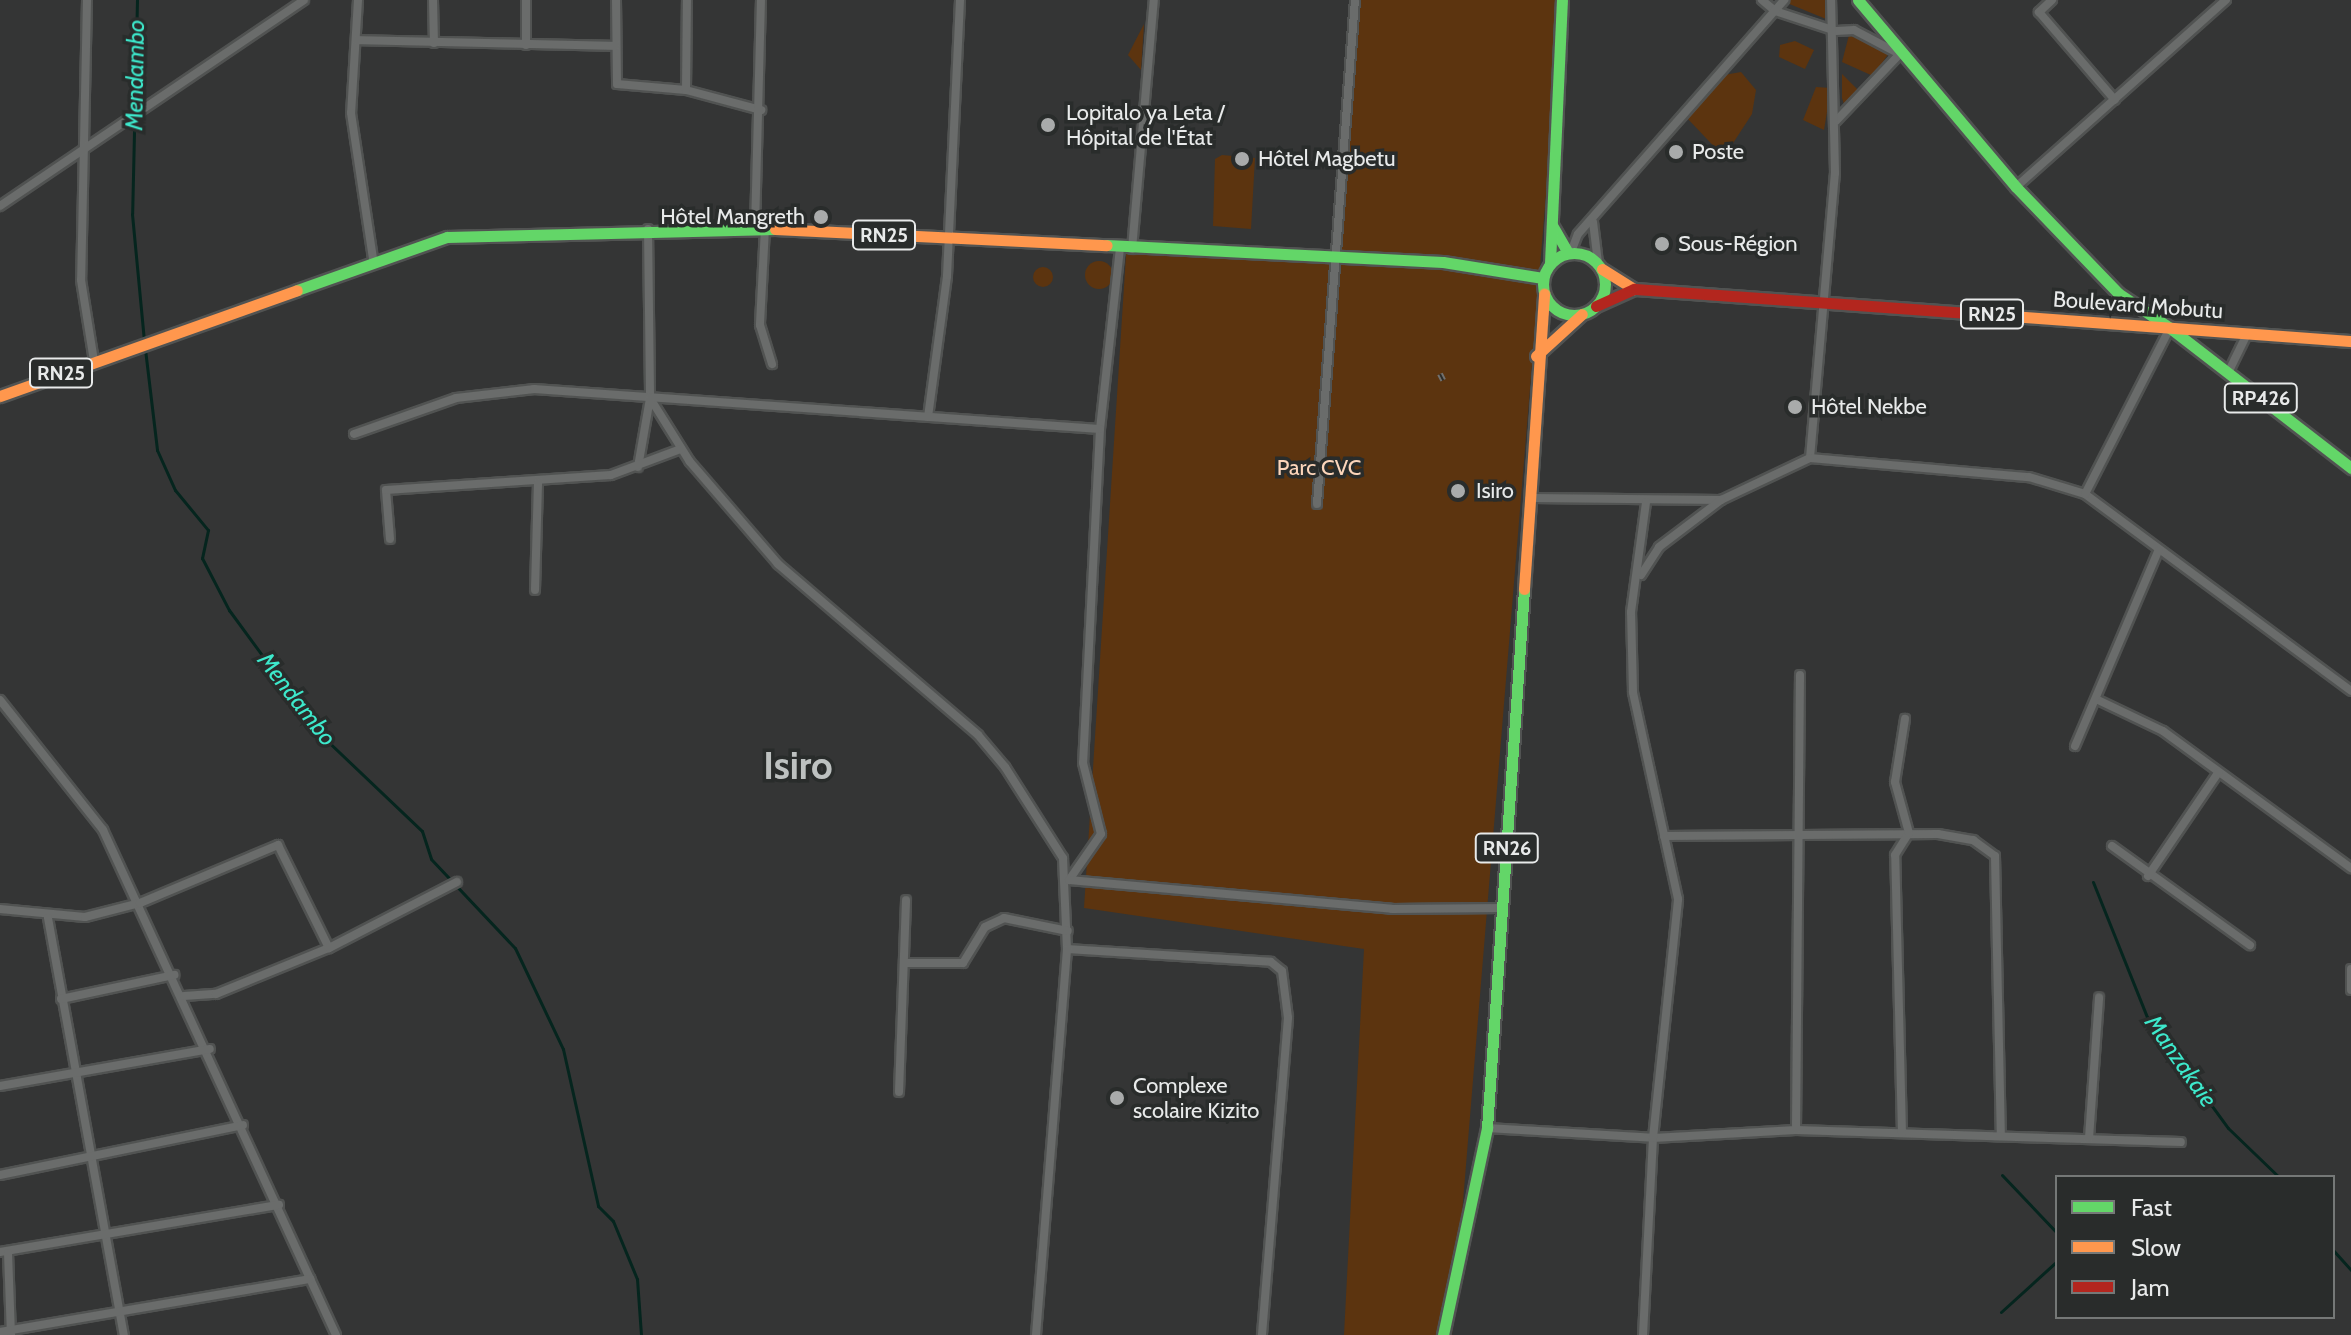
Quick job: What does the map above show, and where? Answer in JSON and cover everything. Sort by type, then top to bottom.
[{"type":"main road","points":[[1562,0],[1550,263],[1543,278],[1544,294],[1559,311],[1582,314]]},
{"type":"main road","points":[[1858,0],[1896,53],[2016,187],[2118,293],[2170,328]]},
{"type":"main road","points":[[1550,263],[1569,252],[1551,224]]},
{"type":"main road","name":"RN25","points":[[0,396],[373,259],[447,237],[760,228],[1443,262],[1543,278]]},
{"type":"main road","name":"RN25","points":[[1569,252],[1600,266],[1634,289]]},
{"type":"main road","points":[[1596,306],[1605,284],[1600,266]]},
{"type":"main road","name":"RN25","points":[[1582,314],[1634,289]]},
{"type":"main road","name":"Boulevard Mobutu","points":[[1634,289],[2351,341]]},
{"type":"main road","name":"RN26","points":[[1443,1335],[1487,1128],[1532,498],[1536,356],[1544,294]]},
{"type":"main road","points":[[1536,356],[1582,314]]},
{"type":"main road","name":"RP426","points":[[2170,328],[2351,468]]},
{"type":"street","points":[[87,0],[88,148],[81,280],[94,361]]},
{"type":"street","points":[[0,206],[304,0]]},
{"type":"street","points":[[358,0],[351,113],[373,259]]},
{"type":"street","points":[[433,0],[434,43]]},
{"type":"street","points":[[526,0],[526,45]]},
{"type":"street","points":[[616,0],[617,84],[686,90],[761,110]]},
{"type":"street","points":[[686,90],[687,0]]},
{"type":"street","points":[[761,0],[760,325],[772,364]]},
{"type":"street","points":[[928,417],[946,239],[960,0]]},
{"type":"street","points":[[1069,880],[1101,834],[1083,763],[1100,429],[1126,248],[1154,0]]},
{"type":"street","points":[[1317,504],[1341,257],[1355,0]]},
{"type":"street","points":[[1762,0],[1775,11],[1836,31],[1854,30],[1896,53],[1836,121]]},
{"type":"street","points":[[1569,252],[1784,0]]},
{"type":"street","points":[[1810,458],[1826,301],[1836,121],[1836,31],[1831,0]]},
{"type":"street","points":[[2016,187],[2226,0]]},
{"type":"street","points":[[2047,2],[2039,12],[2115,100]]},
{"type":"street","points":[[356,40],[616,46]]},
{"type":"street","points":[[1593,222],[1600,266]]},
{"type":"street","points":[[638,467],[650,398],[648,229]]},
{"type":"street","points":[[2085,494],[2170,328]]},
{"type":"street","points":[[2228,373],[2247,334]]},
{"type":"street","points":[[354,434],[490,390],[1100,429]]},
{"type":"street","points":[[650,398],[681,449],[778,564],[978,735],[1035,807],[1069,880],[1067,949],[1036,1335]]},
{"type":"street","points":[[390,539],[386,490],[538,482],[638,467],[681,449]]},
{"type":"street","points":[[1638,580],[1659,547],[1721,500],[1810,458],[2029,477],[2085,494],[2351,691]]},
{"type":"street","points":[[535,590],[538,482]]},
{"type":"street","points":[[1532,498],[1646,502],[1721,500]]},
{"type":"street","points":[[1643,1335],[1653,1138],[1678,899],[1633,692],[1631,612],[1638,580],[1646,502]]},
{"type":"street","points":[[2075,746],[2098,700],[2158,551]]},
{"type":"street","points":[[1796,1130],[1794,834],[1804,821],[1800,675]]},
{"type":"street","points":[[0,700],[103,830],[210,1049],[336,1335]]},
{"type":"street","points":[[2098,700],[2163,731],[2351,868]]},
{"type":"street","points":[[1902,1133],[1895,855],[1909,833],[1895,782],[1905,719]]},
{"type":"street","points":[[2148,876],[2218,773]]},
{"type":"street","points":[[1664,836],[1909,833],[1973,840],[1995,856],[2001,1135]]},
{"type":"street","points":[[0,909],[48,918],[140,903],[278,845],[329,948]]},
{"type":"street","points":[[2112,846],[2148,876],[2250,945]]},
{"type":"street","points":[[1069,880],[1392,909],[1502,908]]},
{"type":"street","points":[[184,996],[216,994],[329,948],[457,882]]},
{"type":"street","points":[[899,1092],[906,900]]},
{"type":"street","points":[[48,918],[124,1335]]},
{"type":"street","points":[[905,963],[963,963],[985,927],[1004,918],[1068,931]]},
{"type":"street","points":[[1067,949],[1271,962],[1282,971],[1288,1018],[1262,1335]]},
{"type":"street","points":[[2351,969],[2351,990]]},
{"type":"street","points":[[61,999],[174,975]]},
{"type":"street","points":[[2089,1138],[2099,997]]},
{"type":"street","points":[[0,1086],[210,1049]]},
{"type":"street","points":[[0,1175],[243,1125]]},
{"type":"street","points":[[1487,1128],[1653,1138],[1796,1130],[2181,1142]]},
{"type":"street","points":[[11,1334],[4,1252],[106,1239],[279,1205]]},
{"type":"street","points":[[0,1332],[11,1334],[311,1279]]},
{"type":"green space","name":"Parc CVC","points":[[1353,0],[1562,0],[1452,1335],[1344,1335],[1364,949],[1084,908],[1127,240],[1341,257]]},
{"type":"green space","points":[[1789,0],[1826,0],[1831,21],[1787,3]]},
{"type":"green space","points":[[1144,24],[1141,70],[1128,55]]},
{"type":"green space","points":[[1849,35],[1889,53],[1873,76],[1842,62]]},
{"type":"green space","points":[[1795,41],[1814,50],[1805,69],[1779,57],[1780,45]]},
{"type":"green space","points":[[1741,72],[1756,90],[1752,114],[1724,157],[1686,117],[1724,75]]},
{"type":"green space","points":[[1842,74],[1860,92],[1844,104],[1842,98]]},
{"type":"green space","points":[[1816,87],[1831,88],[1824,130],[1803,120]]},
{"type":"green space","points":[[1222,155],[1255,158],[1251,229],[1213,226],[1215,159]]},
{"type":"green space","points":[[1099,261],[1109,265],[1113,275],[1109,285],[1099,289],[1089,285],[1085,275],[1089,265]]},
{"type":"green space","points":[[1039,267],[1047,267],[1053,277],[1047,287],[1039,287],[1033,281],[1033,273]]},
{"type":"waterway","name":"Mendambo","points":[[137,0],[132,214],[144,342]]},
{"type":"waterway","name":"Mendambo","points":[[145,349],[157,450],[175,490],[208,530],[202,558],[229,610],[319,733],[422,831],[431,859],[515,948],[563,1049],[598,1206],[613,1221],[637,1279],[641,1335]]},
{"type":"waterway","name":"Manzakaie","points":[[2093,882],[2147,1017],[2228,1128],[2277,1175]]},
{"type":"waterway","points":[[2002,1175],[2055,1231]]},
{"type":"waterway","name":"Manzakaie","points":[[2335,1252],[2351,1270]]},
{"type":"waterway","points":[[2001,1312],[2055,1263]]},
{"type":"railway","points":[[1440,374],[1443,380]]},
{"type":"traffic: fast","points":[[1550,263],[1562,0]]},
{"type":"traffic: fast","points":[[1858,0],[2016,187],[2118,293],[2170,328]]},
{"type":"traffic: fast","points":[[1552,225],[1568,253]]},
{"type":"traffic: fast","points":[[297,290],[447,237],[775,229]]},
{"type":"traffic: fast","points":[[1107,245],[1443,262],[1543,278]]},
{"type":"traffic: fast","points":[[1568,253],[1580,253],[1596,262],[1603,272],[1605,284],[1603,296],[1596,306],[1580,315],[1568,315],[1548,301],[1543,290],[1543,278],[1557,258],[1568,253]]},
{"type":"traffic: fast","points":[[2170,328],[2351,468]]},
{"type":"traffic: fast","points":[[1443,1335],[1487,1128],[1524,589]]},
{"type":"traffic: slow","points":[[775,229],[1107,245]]},
{"type":"traffic: slow","points":[[1602,269],[1634,289]]},
{"type":"traffic: slow","points":[[0,396],[297,290]]},
{"type":"traffic: slow","points":[[1524,589],[1544,294]]},
{"type":"traffic: slow","points":[[1536,356],[1582,314]]},
{"type":"traffic: slow","points":[[1983,314],[2351,341]]},
{"type":"traffic: jam","points":[[1596,306],[1634,289],[1983,314]]},
{"type":"place","name":"Lopitalo ya Leta / Hôpital de l'État","points":[[1048,125]]},
{"type":"place","name":"Poste","points":[[1676,152]]},
{"type":"place","name":"Hôtel Magbetu","points":[[1242,159]]},
{"type":"place","name":"Hôtel Mangreth","points":[[821,217]]},
{"type":"place","name":"Sous-Région","points":[[1662,244]]},
{"type":"place","name":"Hôtel Nekbe","points":[[1795,407]]},
{"type":"place","name":"Isiro","points":[[1458,491]]},
{"type":"place","name":"Complexe scolaire Kizito","points":[[1117,1098]]},
{"type":"district","name":"Isiro","points":[[798,766]]}]
